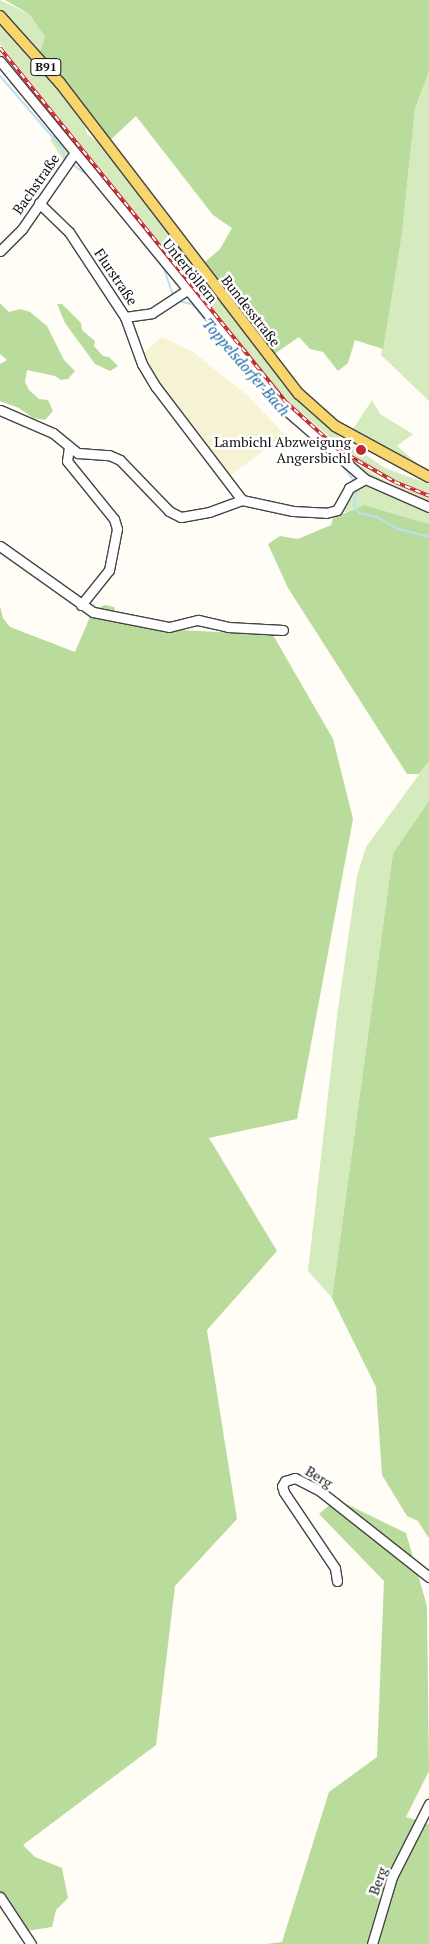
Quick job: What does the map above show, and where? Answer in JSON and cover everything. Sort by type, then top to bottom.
[{"type":"main road","name":"Bundesstraße","points":[[0,16],[54,77],[304,400],[335,426],[429,477]]},
{"type":"street","name":"Untertöllern","points":[[0,61],[74,154],[287,411],[365,479],[429,507]]},
{"type":"street","name":"Bachstraße","points":[[0,251],[22,229],[74,154]]},
{"type":"street","name":"Flurstraße","points":[[39,203],[70,232],[124,317],[152,313],[187,290]]},
{"type":"street","points":[[124,317],[142,364],[156,387],[242,500]]},
{"type":"street","points":[[0,410],[48,430],[85,456],[103,454],[120,460],[178,516],[193,516],[242,500],[293,511],[326,513],[337,510],[349,488],[365,479]]},
{"type":"street","points":[[70,447],[67,460],[114,519],[117,529],[109,570],[81,605]]},
{"type":"street","points":[[0,546],[81,605],[110,617],[169,627],[198,620],[228,627],[283,630]]},
{"type":"street","name":"Berg","points":[[337,1581],[335,1568],[326,1553],[289,1502],[282,1486],[285,1481],[295,1478],[320,1491],[429,1577]]},
{"type":"street","name":"Berg","points":[[372,1944],[392,1877],[429,1804]]},
{"type":"street","points":[[0,1897],[31,1944]]},
{"type":"shaded area","points":[[162,337],[193,352],[248,396],[285,435],[228,477],[172,407],[141,355]]},
{"type":"green space","points":[[0,0],[29,14],[45,37],[38,58],[0,16]]},
{"type":"green space","points":[[5,0],[429,0],[429,72],[415,108],[402,234],[383,349],[355,340],[348,363],[338,371],[323,352],[310,349],[299,337],[270,357],[212,283],[216,276],[205,262],[220,249],[232,228],[213,215],[136,116],[105,145],[38,58],[45,37],[29,14]]},
{"type":"green space","points":[[0,22],[60,91],[84,122],[87,134],[98,142],[306,409],[348,443],[385,468],[429,484],[429,493],[389,478],[344,450],[284,397],[0,44]]},
{"type":"green space","points":[[0,53],[53,120],[74,154],[66,164],[50,140],[57,133],[0,61]]},
{"type":"green space","points":[[429,72],[429,401],[381,355],[402,234],[415,108]]},
{"type":"green space","points":[[0,303],[9,312],[20,309],[30,312],[47,326],[64,360],[75,371],[68,379],[61,380],[55,376],[27,370],[25,382],[29,390],[39,399],[48,400],[53,411],[45,420],[33,418],[19,408],[0,401],[0,364],[7,360],[0,354]]},
{"type":"green space","points":[[57,304],[62,304],[81,323],[82,330],[95,341],[94,346],[103,356],[109,357],[118,366],[110,371],[95,364],[65,323]]},
{"type":"green space","points":[[372,400],[380,414],[413,434],[397,446],[429,474],[350,434]]},
{"type":"green space","points":[[346,457],[387,482],[429,498],[429,524],[366,505],[346,512],[337,510],[359,481]]},
{"type":"green space","points":[[365,505],[429,524],[429,761],[419,774],[407,774],[288,588],[268,544],[280,536],[298,539],[331,525],[333,518]]},
{"type":"green space","points":[[105,605],[114,607],[116,616],[161,629],[273,635],[333,739],[353,819],[297,1119],[209,1138],[277,1251],[207,1330],[237,1519],[175,1586],[156,1745],[23,1845],[35,1857],[62,1868],[68,1898],[56,1910],[52,1927],[26,1931],[0,1892],[0,606],[3,618],[10,627],[75,652],[93,610]]},
{"type":"green space","points":[[429,761],[429,801],[393,853],[332,1298],[308,1271],[337,1016],[357,876],[366,847]]},
{"type":"green space","points":[[429,801],[428,1537],[418,1521],[407,1516],[382,1475],[376,1387],[332,1298],[393,853]]},
{"type":"green space","points":[[336,1499],[406,1533],[427,1606],[429,1771],[406,1817],[429,1824],[429,1944],[266,1944],[282,1942],[329,1792],[377,1757],[384,1581],[319,1514]]},
{"type":"waterway","points":[[0,76],[61,147]]},
{"type":"waterway","points":[[62,147],[65,159]]},
{"type":"waterway","name":"Toppelsdorfer Bach","points":[[72,164],[90,177]]},
{"type":"waterway","name":"Toppelsdorfer Bach","points":[[137,235],[164,269],[173,295]]},
{"type":"waterway","name":"Toppelsdorfer Bach","points":[[178,301],[192,304],[270,397]]},
{"type":"waterway","name":"Toppelsdorfer Bach","points":[[290,419],[337,460]]},
{"type":"waterway","name":"Toppelsdorfer Bach","points":[[342,465],[354,481]]},
{"type":"waterway","name":"Toppelsdorfer Bach","points":[[357,488],[354,506],[359,513],[377,517],[398,529],[429,537]]},
{"type":"railway","points":[[0,48],[286,402],[339,450],[395,482],[429,496]]},
{"type":"place","name":"Lambichl Abzweigung Angersbichl","points":[[361,450]]}]
